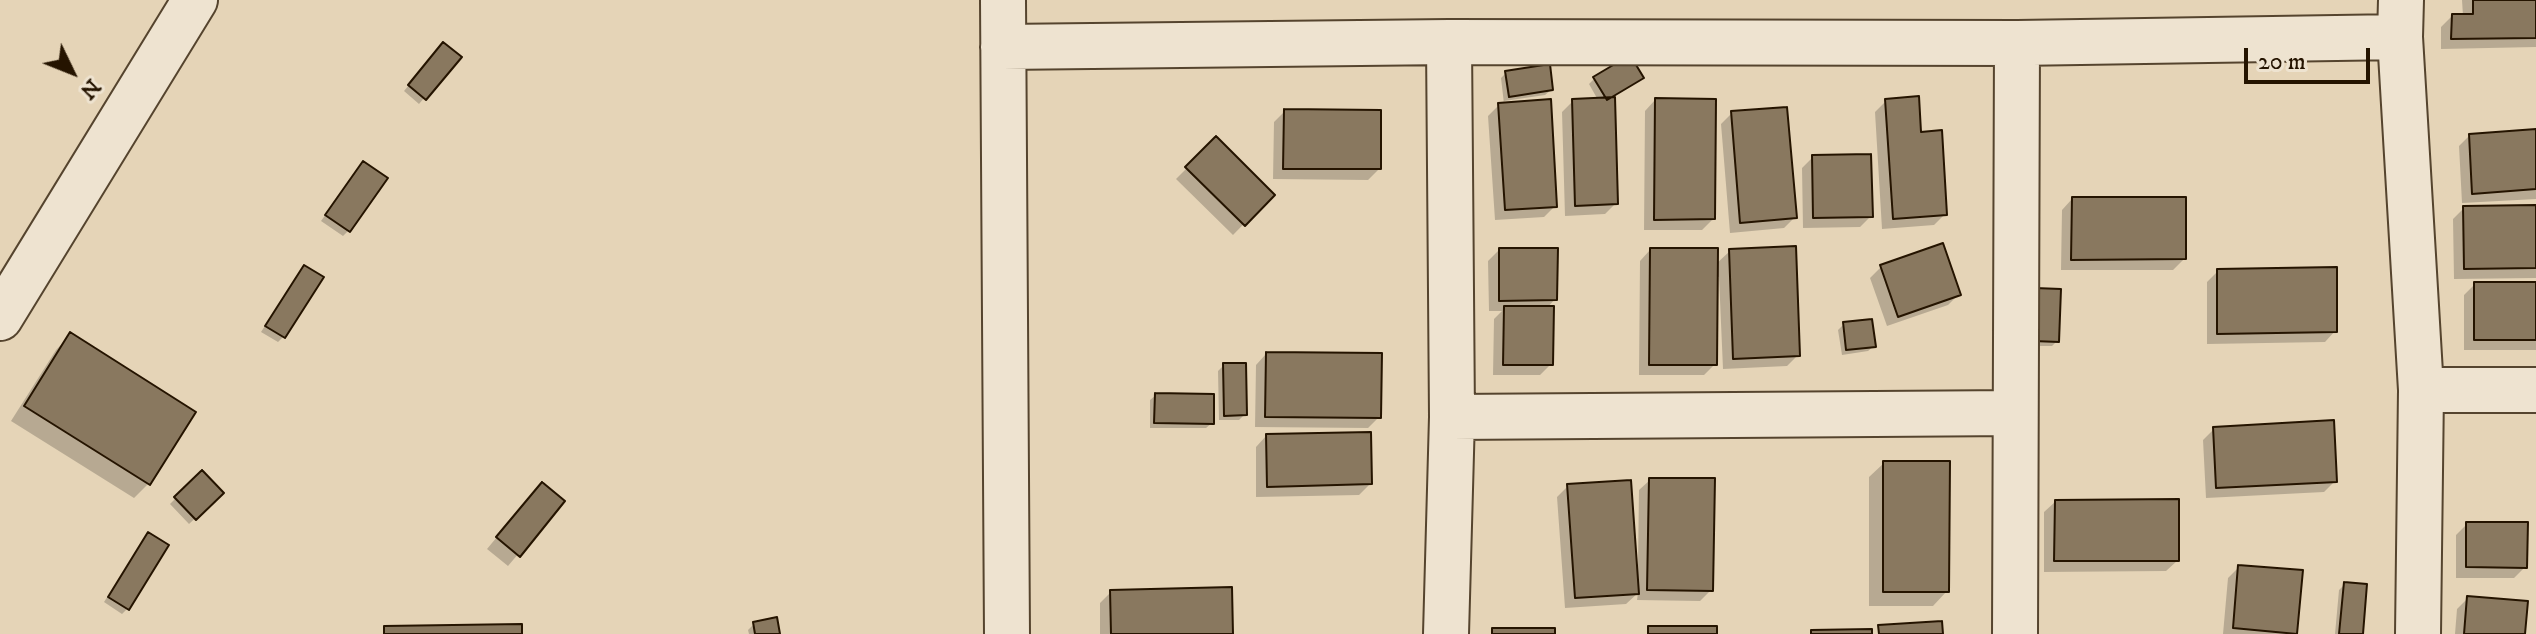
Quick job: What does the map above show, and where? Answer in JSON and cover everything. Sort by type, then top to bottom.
[{"type":"street","points":[[0,318],[195,0]]},
{"type":"street","points":[[1003,0],[1007,634]]},
{"type":"street","points":[[1003,47],[1449,42],[2017,43],[2400,18],[2421,390],[2418,634]]},
{"type":"street","points":[[1446,634],[1452,417],[1449,42]]},
{"type":"street","points":[[2015,634],[2017,43]]},
{"type":"street","points":[[2421,390],[2536,390]]},
{"type":"street","points":[[1452,417],[2015,413]]},
{"type":"building","points":[[2473,0],[2536,0],[2536,38],[2451,39],[2452,14],[2473,14]]},
{"type":"building","points":[[443,42],[462,57],[426,100],[408,85]]},
{"type":"building","points":[[1630,55],[1644,78],[1607,100],[1593,77]]},
{"type":"building","points":[[1550,64],[1553,90],[1509,97],[1505,71]]},
{"type":"building","points":[[1919,96],[1921,132],[1942,130],[1947,215],[1893,219],[1885,99]]},
{"type":"building","points":[[1615,97],[1618,204],[1575,206],[1572,99]]},
{"type":"building","points":[[1655,98],[1716,99],[1715,219],[1654,220]]},
{"type":"building","points":[[1551,99],[1557,207],[1505,210],[1498,103]]},
{"type":"building","points":[[1787,107],[1797,218],[1740,223],[1731,111]]},
{"type":"building","points":[[1284,109],[1381,110],[1381,169],[1283,169]]},
{"type":"building","points":[[2536,129],[2536,189],[2472,194],[2469,134]]},
{"type":"building","points":[[1216,136],[1275,195],[1245,226],[1185,167]]},
{"type":"building","points":[[1871,154],[1873,217],[1813,218],[1812,155]]},
{"type":"building","points":[[363,161],[388,178],[350,232],[325,215]]},
{"type":"building","points":[[2072,197],[2186,197],[2186,259],[2071,260]]},
{"type":"building","points":[[2536,205],[2536,268],[2464,269],[2463,206]]},
{"type":"building","points":[[1943,243],[1961,295],[1898,317],[1880,265]]},
{"type":"building","points":[[1796,246],[1800,356],[1733,359],[1729,249]]},
{"type":"building","points":[[1499,248],[1558,248],[1557,300],[1499,301]]},
{"type":"building","points":[[1650,248],[1718,248],[1717,365],[1649,365]]},
{"type":"building","points":[[304,265],[324,277],[285,338],[265,326]]},
{"type":"building","points":[[2337,267],[2337,332],[2217,334],[2217,269]]},
{"type":"building","points":[[2474,282],[2536,282],[2536,340],[2474,340]]},
{"type":"building","points":[[2035,288],[2061,289],[2059,342],[2033,341]]},
{"type":"building","points":[[1504,306],[1554,306],[1553,365],[1503,365]]},
{"type":"building","points":[[1872,319],[1876,347],[1846,350],[1843,322]]},
{"type":"building","points":[[70,332],[196,412],[150,485],[24,406]]},
{"type":"building","points":[[1266,352],[1382,353],[1381,418],[1265,417]]},
{"type":"building","points":[[1223,363],[1246,363],[1247,415],[1224,416]]},
{"type":"building","points":[[1155,393],[1214,394],[1214,424],[1154,423]]},
{"type":"building","points":[[2334,420],[2337,482],[2216,488],[2213,427]]},
{"type":"building","points":[[1371,432],[1372,484],[1267,487],[1266,434]]},
{"type":"building","points":[[1883,461],[1950,461],[1949,592],[1883,592]]},
{"type":"building","points":[[202,470],[224,493],[196,520],[174,497]]},
{"type":"building","points":[[1649,478],[1715,478],[1713,591],[1647,590]]},
{"type":"building","points":[[1631,480],[1639,594],[1575,598],[1567,484]]},
{"type":"building","points":[[542,482],[565,501],[520,557],[496,537]]},
{"type":"building","points":[[2179,499],[2179,561],[2054,561],[2055,500]]},
{"type":"building","points":[[2466,522],[2528,522],[2527,568],[2466,567]]},
{"type":"building","points":[[148,532],[169,545],[129,610],[108,597]]},
{"type":"building","points":[[2238,565],[2303,570],[2297,634],[2233,628]]},
{"type":"building","points":[[2344,582],[2367,584],[2363,634],[2339,634]]},
{"type":"building","points":[[1232,587],[1233,634],[1111,634],[1110,590]]},
{"type":"building","points":[[2467,596],[2528,601],[2525,634],[2464,634]]},
{"type":"building","points":[[777,617],[780,634],[755,634],[753,622]]},
{"type":"building","points":[[1942,621],[1943,634],[1879,634],[1878,625]]},
{"type":"building","points":[[522,624],[522,634],[384,634],[384,626]]},
{"type":"building","points":[[1648,626],[1717,626],[1717,634],[1648,634]]},
{"type":"building","points":[[1492,628],[1555,628],[1555,634],[1492,634]]},
{"type":"building","points":[[1872,629],[1872,634],[1811,634],[1811,630]]}]
